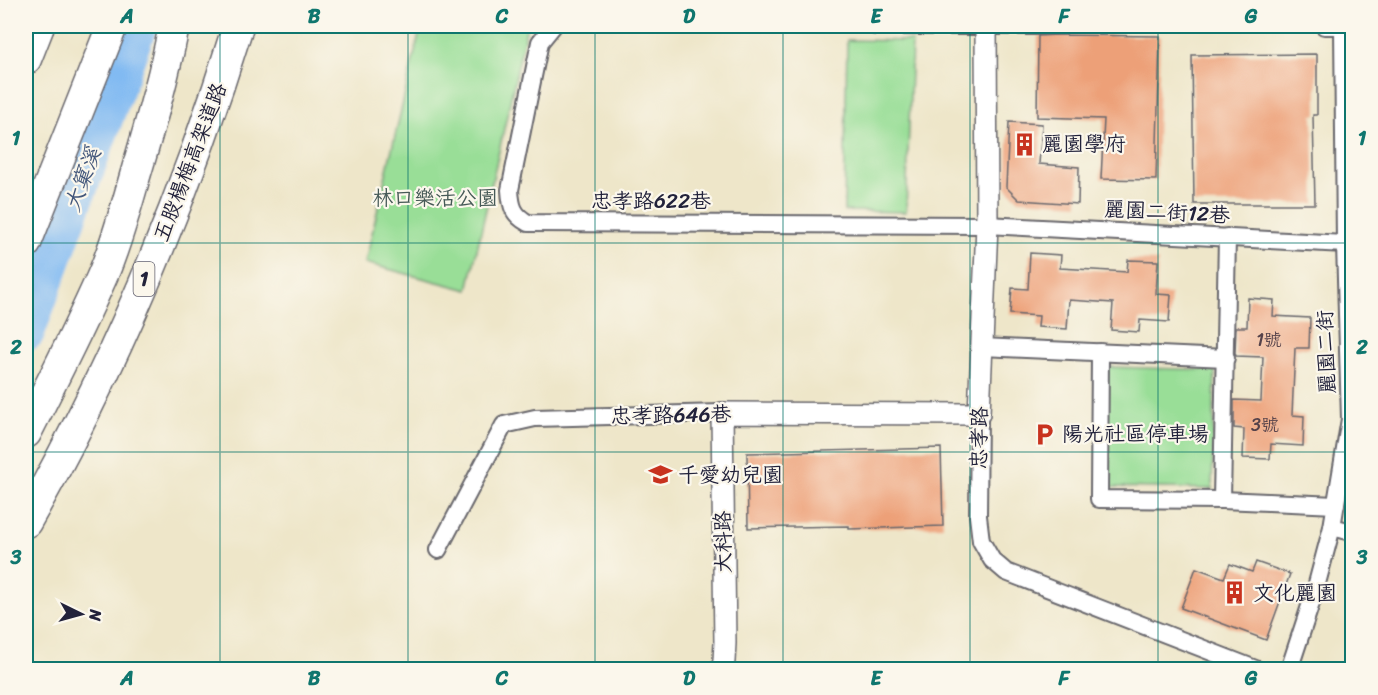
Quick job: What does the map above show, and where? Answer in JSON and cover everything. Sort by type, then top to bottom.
[{"type":"highway","points":[[26,58],[39,26]]},
{"type":"highway","points":[[26,243],[112,26]]},
{"type":"highway","name":"五股楊梅高架道路","points":[[26,433],[104,271],[147,138],[165,73],[174,26]]},
{"type":"highway","name":"五股楊梅高架道路","points":[[26,522],[63,458],[117,344],[167,225],[220,84],[238,26]]},
{"type":"street","name":"忠孝路622巷","points":[[553,26],[540,42],[510,190],[512,205],[517,217],[528,223],[987,225]]},
{"type":"street","points":[[875,26],[1052,26]]},
{"type":"street","name":"忠孝路","points":[[986,26],[987,225],[979,414],[978,516],[981,542],[992,560],[1006,572],[1258,669]]},
{"type":"street","points":[[1324,26],[1343,26]]},
{"type":"street","name":"麗園二街","points":[[1289,669],[1315,591],[1349,446],[1343,26]]},
{"type":"street","name":"麗園二街12巷","points":[[987,225],[1346,244]]},
{"type":"street","points":[[1222,500],[1227,237]]},
{"type":"street","points":[[982,347],[1226,358]]},
{"type":"street","points":[[1100,352],[1099,499],[1222,500],[1336,505]]},
{"type":"street","name":"忠孝路646巷","points":[[438,550],[504,425],[535,418],[722,413],[979,414]]},
{"type":"street","name":"大科路","points":[[722,413],[725,643],[722,669]]},
{"type":"street","points":[[1332,526],[1353,531]]},
{"type":"green space","name":"林口樂活公園","points":[[421,26],[527,26],[468,290],[365,263]]},
{"type":"green space","points":[[847,40],[912,41],[906,212],[844,211]]},
{"type":"green space","points":[[1108,367],[1215,370],[1212,489],[1106,487]]},
{"type":"building","points":[[1038,36],[1160,36],[1156,180],[1101,179],[1104,119],[1037,117]]},
{"type":"building","points":[[1317,54],[1317,115],[1313,115],[1315,204],[1194,204],[1192,55]]},
{"type":"building","name":"麗園學府","points":[[1009,122],[1042,124],[1039,164],[1079,167],[1078,204],[1019,200],[1006,187]]},
{"type":"building","points":[[1030,253],[1061,255],[1060,268],[1127,272],[1128,260],[1158,261],[1156,294],[1171,295],[1169,322],[1140,320],[1139,332],[1111,330],[1113,303],[1069,300],[1067,329],[1038,327],[1039,316],[1010,314],[1012,288],[1028,289]]},
{"type":"building","points":[[1248,298],[1274,300],[1273,316],[1310,318],[1309,348],[1295,348],[1292,415],[1304,416],[1303,446],[1271,444],[1270,459],[1243,458],[1244,429],[1234,428],[1234,400],[1261,401],[1263,357],[1236,356],[1235,353],[1236,327],[1247,327]]},
{"type":"building","points":[[941,448],[943,526],[849,529],[849,526],[748,528],[747,453]]},
{"type":"building","name":"文化麗園","points":[[1256,562],[1290,574],[1266,640],[1181,608],[1196,568],[1224,578],[1230,564],[1252,572]]},
{"type":"waterway","name":"大窠溪","points":[[26,332],[138,26]]},
{"type":"place","name":"麗園學府","points":[[1024,144]]},
{"type":"place","name":"陽光社區停車場","points":[[1044,434]]},
{"type":"place","name":"千愛幼兒園","points":[[660,475]]},
{"type":"place","name":"文化麗園","points":[[1235,593]]}]
